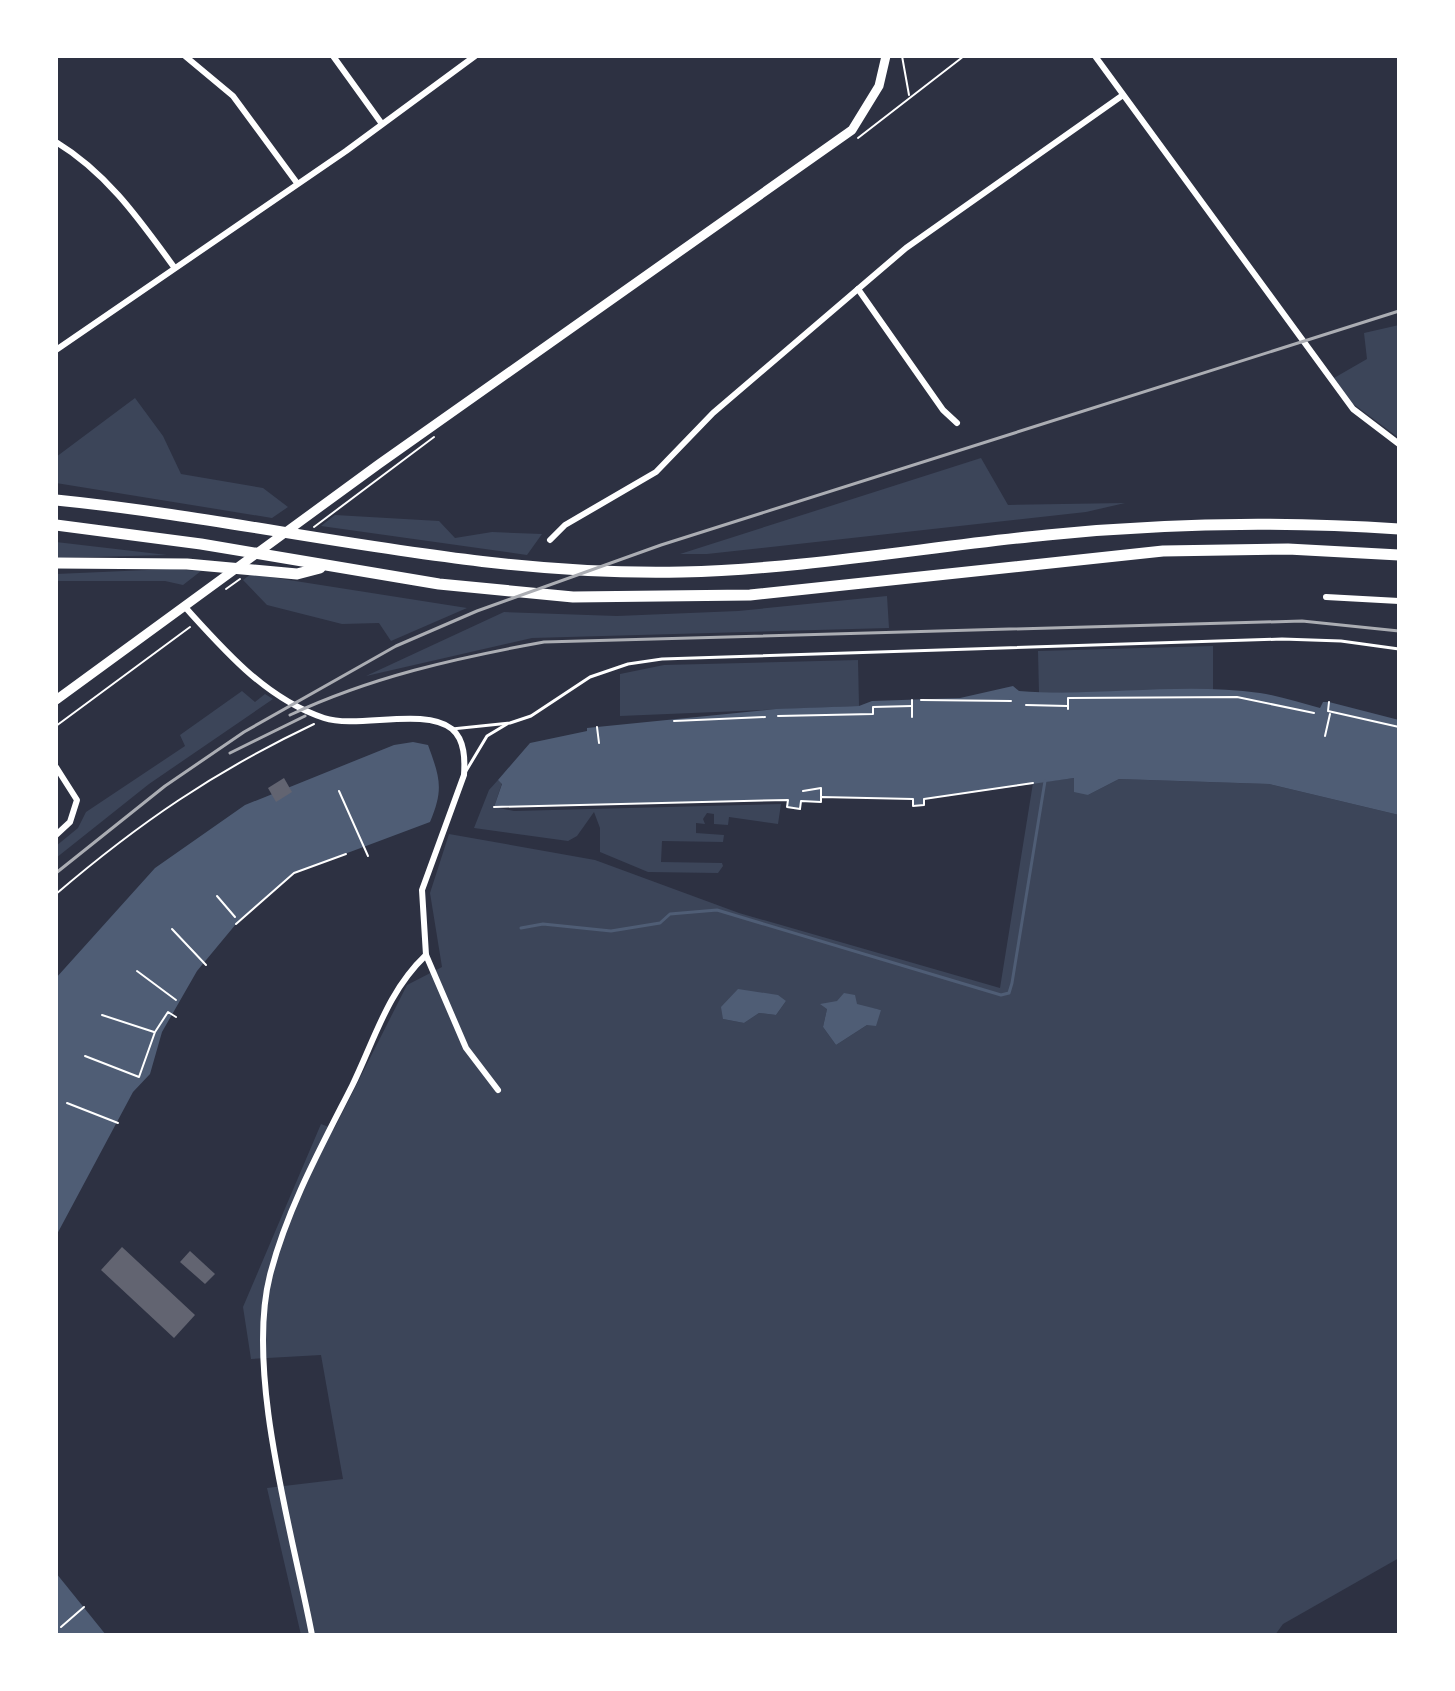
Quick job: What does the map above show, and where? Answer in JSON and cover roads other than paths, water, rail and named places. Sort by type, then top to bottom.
[{"type":"highway","points":[[56,500],[515,568],[577,573],[684,572],[843,561],[1045,535],[1158,526],[1289,524],[1399,529]]},
{"type":"highway","points":[[56,525],[201,544],[325,567],[515,593],[686,598],[750,595],[1163,551],[1288,549],[1399,555]]},
{"type":"highway","points":[[56,563],[187,564],[297,574],[325,567]]},
{"type":"main road","points":[[56,700],[355,481],[852,130],[879,86],[886,56]]},
{"type":"street","points":[[185,56],[233,96],[297,183]]},
{"type":"street","points":[[333,56],[382,124]]},
{"type":"street","points":[[56,350],[475,56]]},
{"type":"street","points":[[1095,56],[1353,409],[1399,444]]},
{"type":"street","points":[[550,540],[565,525],[656,472],[713,413],[906,248],[1123,95]]},
{"type":"street","points":[[56,142],[97,171],[117,192],[174,267]]},
{"type":"street","points":[[858,289],[943,410],[957,423]]},
{"type":"street","points":[[1326,597],[1399,601]]},
{"type":"street","points":[[185,607],[242,669],[324,718],[431,721],[452,729],[462,746],[464,775],[422,890],[426,955],[466,1048],[498,1090]]},
{"type":"street","points":[[56,767],[77,800],[77,810],[70,822],[56,835]]},
{"type":"street","points":[[312,1635],[267,1416],[264,1321],[270,1276],[306,1176],[365,1060],[392,995],[426,955]]},
{"type":"lane","points":[[464,775],[487,736],[531,716],[590,677],[628,664],[662,659],[1282,639],[1341,641],[1399,649]]},
{"type":"lane","points":[[452,729],[510,723]]},
{"type":"waterway","points":[[521,928],[543,924],[611,931],[660,923],[670,914],[717,910],[1001,995],[1009,993],[1045,781]]},
{"type":"railway","points":[[56,873],[165,786],[244,732],[396,646],[477,611],[661,545],[1399,311]]},
{"type":"railway","points":[[290,715],[351,690],[414,670],[544,642],[1302,621],[1399,631]]},
{"type":"railway","points":[[230,753],[305,716]]}]
